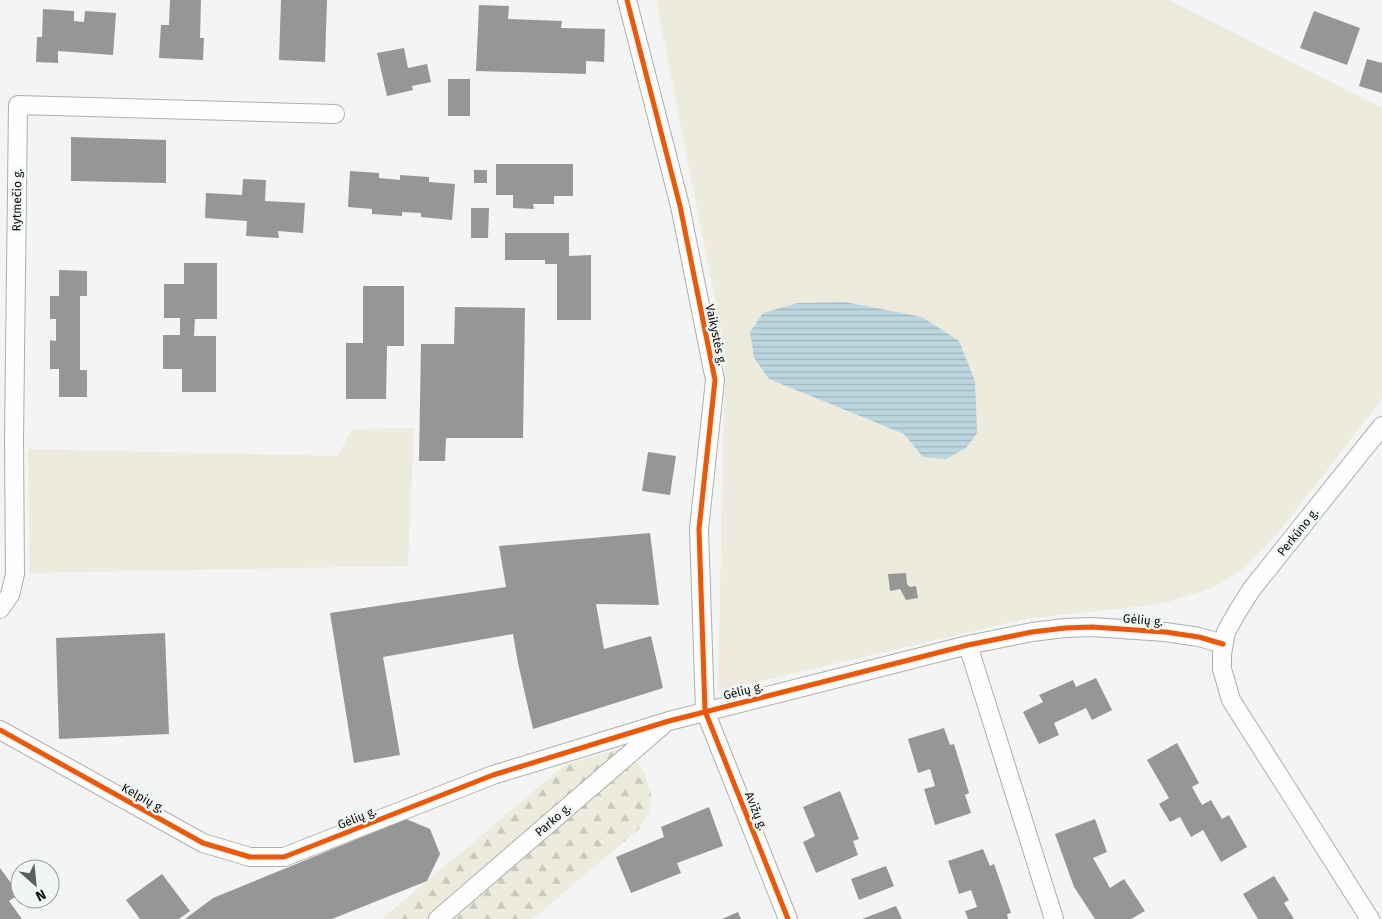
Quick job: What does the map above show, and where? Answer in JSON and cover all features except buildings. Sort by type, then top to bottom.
[{"type":"street","name":"Vaikystės g.","points":[[627,0],[680,206],[715,380],[699,529],[705,711]]},
{"type":"street","name":"Rytmečio g.","points":[[0,608],[10,595],[15,574],[14,440],[18,105],[335,114]]},
{"type":"street","name":"Perkūno g.","points":[[1223,644],[1229,626],[1251,590],[1382,426]]},
{"type":"street","name":"Gėlių g.","points":[[284,858],[493,775],[705,711],[968,644],[1032,632],[1092,627],[1173,633],[1199,637],[1223,644]]},
{"type":"street","points":[[968,644],[1054,919]]},
{"type":"street","points":[[1223,644],[1222,669],[1231,700],[1370,919]]},
{"type":"street","name":"Avižų g.","points":[[705,711],[788,919]]},
{"type":"street","name":"Parko g.","points":[[438,919],[669,721]]},
{"type":"street","name":"Kelpių g.","points":[[0,730],[203,844],[250,857],[284,858]]},
{"type":"green space","points":[[656,0],[1169,0],[1382,108],[1382,399],[1275,537],[1242,570],[1214,587],[1161,604],[1025,619],[718,691],[725,350]],"holes":[[[845,302],[922,317],[923,457],[904,434],[769,379],[754,358],[750,332],[763,313],[798,303]]]},
{"type":"green space","points":[[414,428],[408,566],[30,573],[28,449],[337,456],[353,429]]},
{"type":"green space","points":[[617,750],[642,767],[651,793],[649,813],[639,829],[533,919],[382,919],[566,764]]},
{"type":"water","points":[[845,302],[922,317],[959,341],[975,381],[977,433],[966,448],[946,459],[923,457],[904,434],[769,379],[754,358],[750,332],[763,313],[798,303]]},
{"type":"cycle path","points":[[627,0],[680,206],[715,380],[699,529],[705,711],[788,919]]},
{"type":"cycle path","points":[[0,730],[203,843],[250,857],[284,857],[493,775],[669,721],[968,645],[1032,632],[1092,627],[1165,632],[1199,637],[1223,644]]}]
